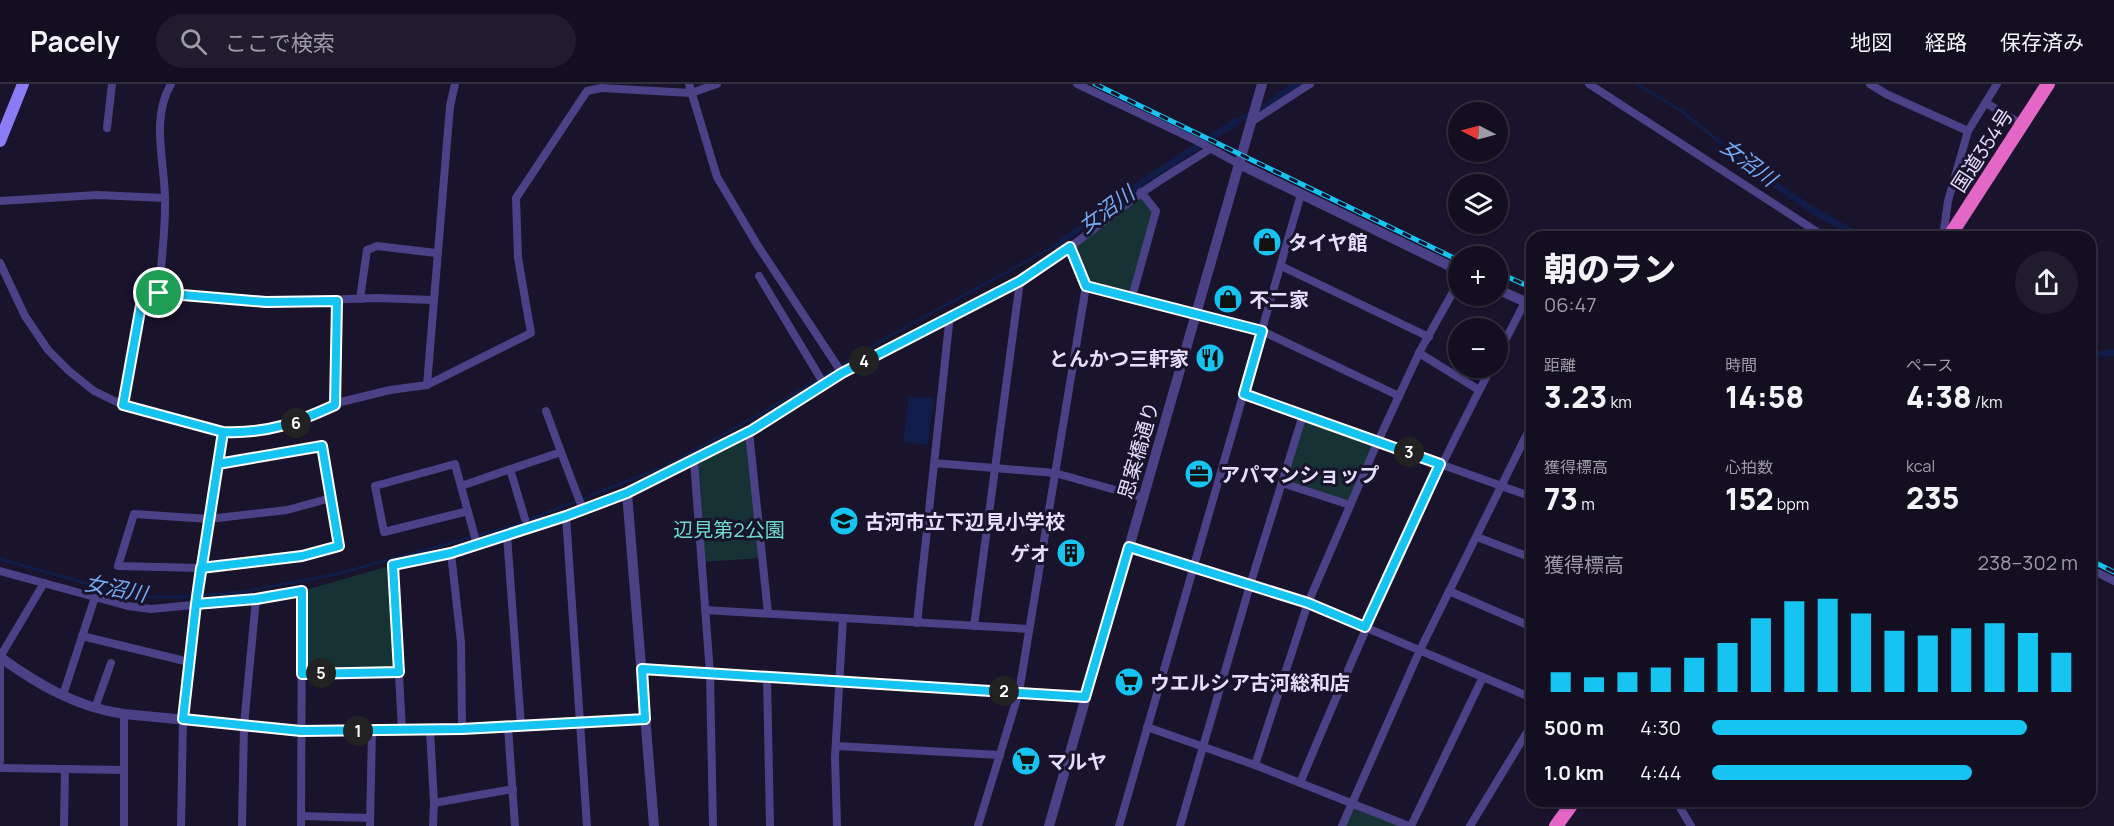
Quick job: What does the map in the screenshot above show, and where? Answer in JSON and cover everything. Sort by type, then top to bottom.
[{"type":"highway","name":"国道354号","points":[[1953,231],[2048,84]]},
{"type":"highway","points":[[1556,826],[1570,807]]},
{"type":"main road","points":[[0,141],[23,84]]},
{"type":"street","points":[[107,128],[112,84]]},
{"type":"street","points":[[159,293],[165,198],[159,133],[165,95],[171,84]]},
{"type":"street","points":[[427,385],[436,253],[450,106],[455,84]]},
{"type":"street","points":[[0,262],[25,316],[48,350],[69,371],[94,390],[123,405],[223,432],[252,433],[296,423],[335,405],[390,390],[427,385],[531,333],[518,258],[516,198],[586,91],[601,88],[690,88],[717,84]]},
{"type":"street","points":[[1077,84],[1448,265]]},
{"type":"street","name":"思案橋通り","points":[[1049,826],[1262,84]]},
{"type":"street","points":[[1252,119],[1310,84]]},
{"type":"street","points":[[1589,84],[1816,231]]},
{"type":"street","points":[[1870,84],[1886,94],[1968,131]]},
{"type":"street","points":[[1944,231],[1948,201],[1968,131],[1997,84]]},
{"type":"street","points":[[690,88],[717,177],[758,246],[842,373]]},
{"type":"street","points":[[1986,103],[2021,124]]},
{"type":"street","points":[[402,730],[393,565],[451,553],[566,516],[627,493],[694,461],[749,432],[842,373],[950,315],[1020,281],[1070,247],[1141,192],[1208,148]]},
{"type":"street","points":[[1132,297],[1156,211],[1141,192]]},
{"type":"street","points":[[1119,826],[1301,194]]},
{"type":"street","points":[[0,201],[97,195],[165,198]]},
{"type":"street","points":[[360,299],[367,250],[377,246],[436,253]]},
{"type":"street","points":[[978,826],[1018,692],[1086,286],[1070,247]]},
{"type":"street","points":[[1281,266],[1429,336]]},
{"type":"street","points":[[759,276],[824,384]]},
{"type":"street","points":[[975,626],[1020,281]]},
{"type":"street","points":[[1086,286],[1262,331],[1399,396]]},
{"type":"street","points":[[123,405],[143,294],[159,293],[266,302],[360,299],[433,300]]},
{"type":"street","points":[[1508,294],[1526,303]]},
{"type":"street","points":[[335,405],[337,301]]},
{"type":"street","points":[[1255,765],[1308,603],[1378,441],[1419,353],[1448,301]]},
{"type":"street","points":[[1508,338],[1526,307]]},
{"type":"street","points":[[785,318],[800,309]]},
{"type":"street","points":[[917,623],[950,315]]},
{"type":"street","points":[[1419,353],[1479,390]]},
{"type":"street","points":[[1300,783],[1365,627],[1440,464],[1486,378]]},
{"type":"street","points":[[1244,394],[1526,495]]},
{"type":"street","points":[[546,411],[583,510]]},
{"type":"street","points":[[1180,826],[1250,585],[1303,415]]},
{"type":"street","points":[[181,826],[183,719],[189,662],[201,568],[223,432]]},
{"type":"street","points":[[749,432],[768,613]]},
{"type":"street","points":[[1341,826],[1420,650],[1526,436]]},
{"type":"street","points":[[218,464],[322,446],[331,498],[339,546],[302,556],[201,568],[118,566],[134,514],[209,519],[287,510],[331,498]]},
{"type":"street","points":[[461,486],[561,453]]},
{"type":"street","points":[[694,461],[710,673],[713,826]]},
{"type":"street","points":[[934,463],[1055,473],[1144,498]]},
{"type":"street","points":[[468,512],[384,532],[375,486],[455,464],[477,545]]},
{"type":"street","points":[[510,469],[525,519]]},
{"type":"street","points":[[1282,483],[1350,505]]},
{"type":"street","points":[[627,493],[654,826]]},
{"type":"street","points":[[566,516],[587,826]]},
{"type":"street","points":[[507,535],[521,726]]},
{"type":"street","points":[[1477,537],[1526,556]]},
{"type":"street","points":[[1129,547],[1308,603],[1526,696]]},
{"type":"street","points":[[451,553],[461,642],[462,729]]},
{"type":"street","points":[[0,570],[128,606],[151,609],[256,599],[302,591],[301,826]]},
{"type":"street","points":[[2096,572],[2114,581]]},
{"type":"street","points":[[0,761],[0,657],[44,583]]},
{"type":"street","points":[[1449,591],[1526,624]]},
{"type":"street","points":[[63,695],[95,597]]},
{"type":"street","points":[[242,826],[244,725],[256,599]]},
{"type":"street","points":[[705,610],[1029,629]]},
{"type":"street","points":[[837,826],[836,746],[843,618]]},
{"type":"street","points":[[82,636],[189,662]]},
{"type":"street","points":[[0,657],[30,678],[63,695],[94,708],[124,714],[301,731],[462,729],[645,719]]},
{"type":"street","points":[[94,708],[111,663]]},
{"type":"street","points":[[642,669],[1085,697]]},
{"type":"street","points":[[302,674],[399,672]]},
{"type":"street","points":[[767,676],[771,826]]},
{"type":"street","points":[[1147,727],[1203,745],[1410,826],[1482,678]]},
{"type":"street","points":[[124,714],[124,826]]},
{"type":"street","points":[[508,727],[515,826]]},
{"type":"street","points":[[301,816],[370,822],[372,730]]},
{"type":"street","points":[[430,730],[435,803],[433,826]]},
{"type":"street","points":[[1470,826],[1526,734]]},
{"type":"street","points":[[836,746],[1000,755]]},
{"type":"street","points":[[0,768],[124,770]]},
{"type":"street","points":[[64,826],[65,770]]},
{"type":"street","points":[[435,803],[513,789]]},
{"type":"street","points":[[1680,807],[1691,826]]},
{"type":"green space","points":[[1141,192],[1156,211],[1132,297],[1086,286],[1070,247]]},
{"type":"green space","points":[[1303,415],[1378,441],[1350,505],[1282,483]]},
{"type":"green space","name":"辺見第2公園","points":[[749,432],[762,558],[701,562],[694,461]]},
{"type":"green space","points":[[393,565],[399,672],[302,674],[302,591]]},
{"type":"green space","points":[[1352,803],[1409,826],[1342,826]]},
{"type":"water","points":[[1290,84],[1302,84],[1150,181],[1055,250],[1052,245],[1146,176],[1235,118],[1239,123]]},
{"type":"water","points":[[1760,170],[1811,205],[1857,231],[1845,231],[1826,222],[1756,175]]},
{"type":"water","points":[[2114,349],[2114,356],[2096,358],[2096,351]]},
{"type":"water","points":[[909,396],[934,398],[928,445],[903,442]]},
{"type":"waterway","name":"女沼川","points":[[1637,84],[1680,110],[1761,175]]},
{"type":"waterway","name":"女沼川","points":[[1233,123],[1251,112]]},
{"type":"waterway","name":"女沼川","points":[[0,559],[134,597],[179,597],[242,592],[337,574],[513,526],[666,466],[767,410],[891,335],[1055,246]]},
{"type":"railway","points":[[1095,84],[1448,255]]},
{"type":"railway","points":[[1508,277],[1526,285]]},
{"type":"railway","points":[[2096,563],[2114,572]]},
{"type":"place","name":"タイヤ館","points":[[1267,242]]},
{"type":"place","name":"不二家","points":[[1228,299]]},
{"type":"place","name":"とんかつ三軒家","points":[[1210,358]]},
{"type":"place","name":"アパマンショップ","points":[[1199,474]]},
{"type":"place","name":"古河市立下辺見小学校","points":[[844,521]]},
{"type":"place","name":"ゲオ","points":[[1071,553]]},
{"type":"place","name":"ウエルシア古河総和店","points":[[1129,682]]},
{"type":"place","name":"マルヤ","points":[[1026,761]]},
{"type":"route","points":[[159,293],[143,294],[123,405],[223,432],[196,604],[183,719],[301,731],[462,729],[645,719],[642,669],[1085,697],[1129,547],[1308,603],[1365,627],[1440,464],[1244,394],[1262,331],[1086,286],[1070,247],[1020,281],[872,356],[752,430],[627,493],[566,516],[451,553],[393,565],[399,672],[302,674],[302,591],[256,599],[196,604],[201,568],[302,556],[339,546],[322,446],[218,464],[223,432],[252,433],[296,423],[335,405],[337,301],[266,302],[159,293]]}]
